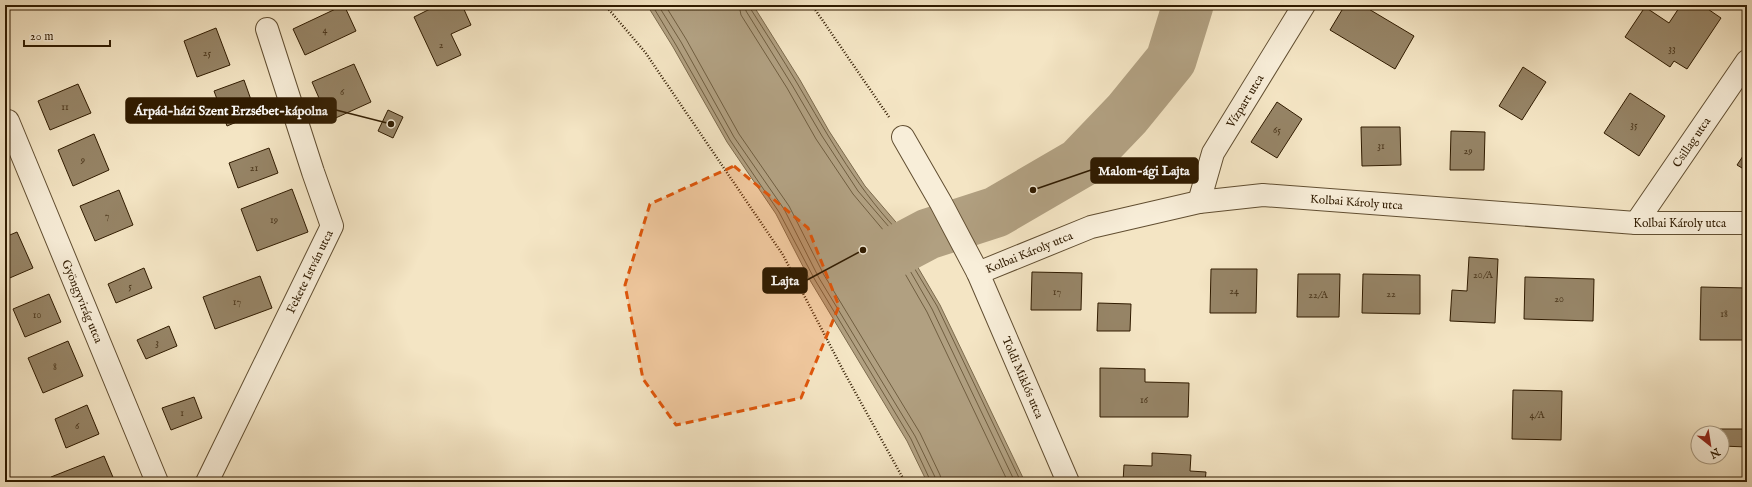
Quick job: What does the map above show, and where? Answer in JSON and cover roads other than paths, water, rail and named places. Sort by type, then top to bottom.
[{"type":"street","name":"Vízpart utca","points":[[1199,202],[1213,153],[1304,5]]},
{"type":"street","name":"Fekete István utca","points":[[207,482],[332,226],[267,29]]},
{"type":"street","name":"Csillag utca","points":[[1636,223],[1747,61]]},
{"type":"street","name":"Gyöngyvirág utca","points":[[8,121],[157,482]]},
{"type":"street","name":"Toldi Miklós utca","points":[[903,137],[941,203],[978,273],[1068,482]]},
{"type":"street","name":"Kolbai Károly utca","points":[[978,273],[1091,227],[1199,202],[1263,194],[1636,223],[1747,223]]},
{"type":"water","points":[[647,5],[753,5],[800,80],[829,131],[865,186],[907,235],[934,224],[948,241],[913,259],[940,305],[1025,482],[927,482],[907,441],[811,282],[776,214],[727,142],[673,47]]},
{"type":"waterway","points":[[877,261],[928,234],[996,212],[1080,163],[1127,114],[1171,60],[1188,5]]},
{"type":"place","name":"Árpád-házi Szent Erzsébet-kápolna","points":[[391,124]]},
{"type":"place","name":"Malom-ági Lajta","points":[[1033,190]]},
{"type":"place","name":"Lajta","points":[[863,250]]}]
